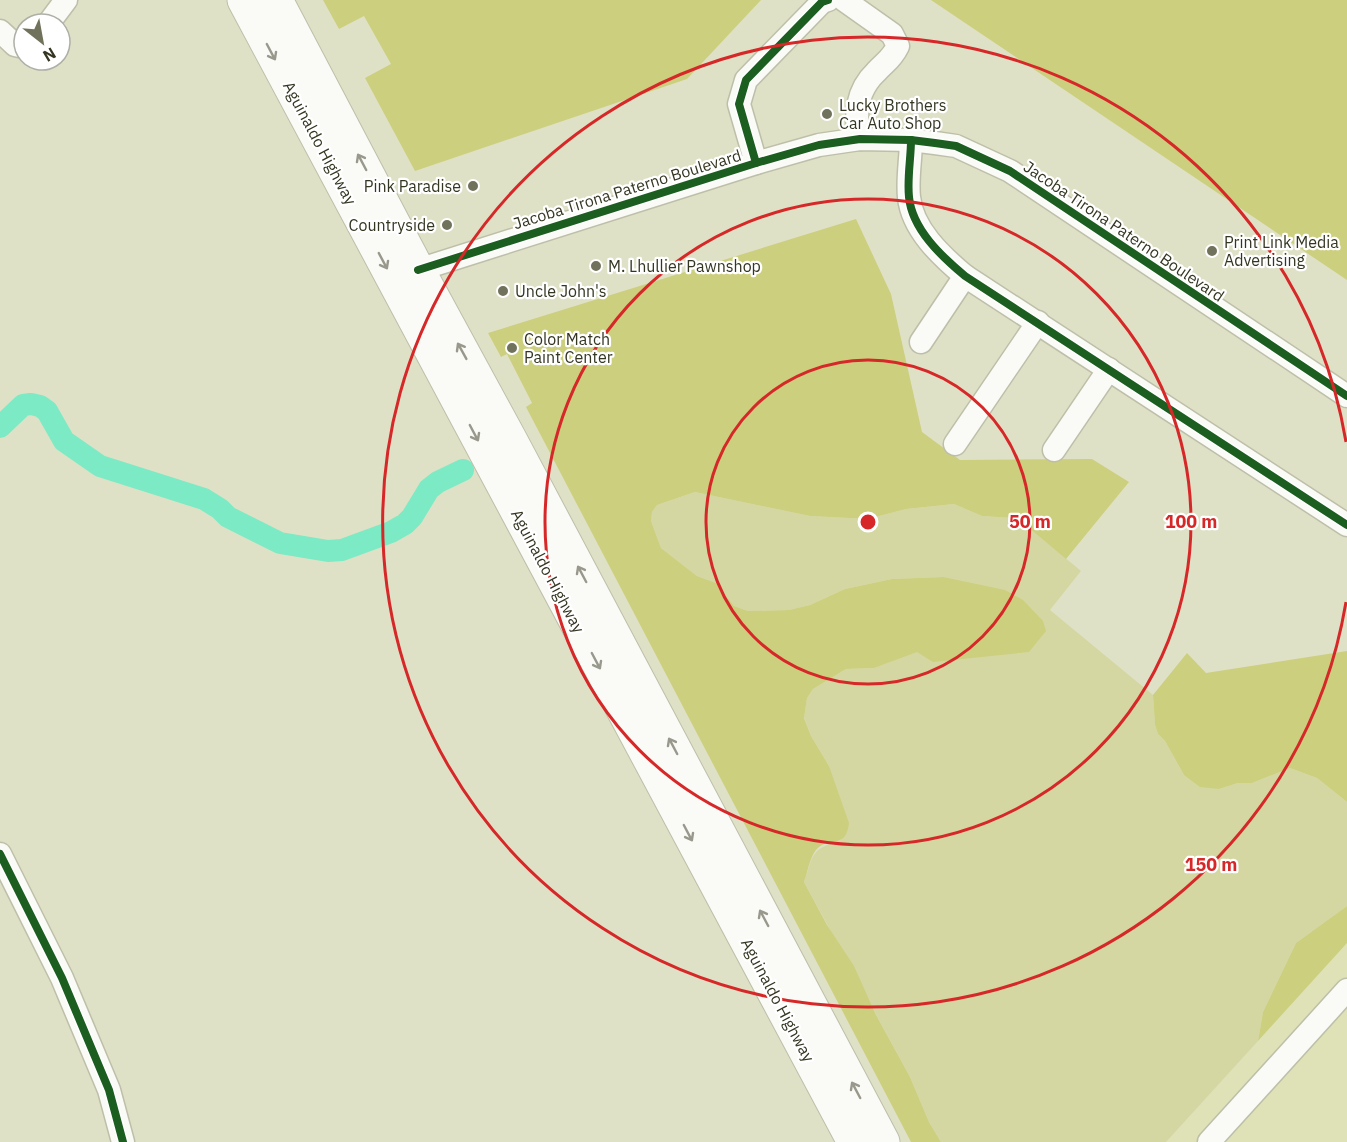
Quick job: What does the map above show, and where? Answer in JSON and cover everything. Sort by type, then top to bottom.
[{"type":"highway","name":"Aguinaldo Highway","points":[[244,0],[854,1142]]},
{"type":"highway","name":"Aguinaldo Highway","points":[[276,0],[883,1142]]},
{"type":"street","points":[[756,163],[739,104],[746,80],[822,2],[828,0]]},
{"type":"street","points":[[844,0],[892,34],[898,46],[891,59],[874,73],[860,96],[856,110],[856,123],[860,139]]},
{"type":"street","points":[[0,31],[12,42]]},
{"type":"street","name":"Jacoba Tirona Paterno Boulevard","points":[[418,270],[819,145],[860,139],[911,140],[956,146],[1010,171],[1347,396]]},
{"type":"street","points":[[911,140],[909,197],[915,218],[939,254],[965,276],[1347,525]]},
{"type":"street","points":[[921,342],[965,276]]},
{"type":"street","points":[[956,444],[1038,322]]},
{"type":"street","points":[[1054,450],[1109,369]]},
{"type":"street","points":[[0,854],[62,978],[109,1090],[123,1142]]},
{"type":"street","points":[[1209,1142],[1347,990]]},
{"type":"shaded area","points":[[695,492],[810,516],[868,519],[906,509],[954,504],[982,516],[1013,518],[1022,522],[1081,571],[1050,610],[1153,695],[1155,725],[1158,734],[1165,741],[1184,775],[1219,789],[1238,783],[1252,783],[1290,768],[1317,778],[1347,802],[1347,906],[1296,943],[1263,1012],[1258,1041],[1166,1142],[941,1142],[929,1122],[910,1077],[804,882],[812,859],[818,850],[841,840],[829,766],[811,736],[804,717],[807,698],[813,689],[846,669],[874,668],[917,651],[943,577],[892,579],[845,589],[810,605],[789,610],[748,611],[734,606],[716,583],[697,576],[661,548],[651,521],[652,512],[657,505]]},
{"type":"shaded area","points":[[1347,943],[1347,1142],[1166,1142],[1258,1041]]},
{"type":"green space","points":[[323,0],[761,0],[687,79],[415,171],[365,78],[391,64],[364,16],[339,29]]},
{"type":"green space","points":[[931,0],[1347,0],[1347,280]]},
{"type":"green space","points":[[856,219],[891,294],[922,432],[960,460],[1092,459],[1129,482],[1066,559],[1022,522],[1013,518],[982,516],[954,504],[906,509],[868,519],[810,516],[695,492],[657,505],[652,512],[651,521],[661,548],[697,576],[716,583],[734,606],[748,611],[789,610],[810,605],[845,589],[892,579],[943,577],[1005,590],[1023,600],[1043,621],[1046,631],[1029,652],[933,662],[917,652],[874,668],[846,669],[813,689],[807,698],[804,718],[811,736],[829,766],[849,823],[842,839],[824,844],[816,850],[804,882],[827,925],[854,966],[875,1013],[910,1077],[929,1122],[941,1142],[911,1142],[526,407],[532,403],[507,354],[501,357],[488,333]]},
{"type":"green space","points":[[1347,651],[1347,802],[1317,778],[1290,768],[1252,783],[1238,783],[1219,789],[1200,787],[1184,775],[1165,741],[1158,734],[1155,725],[1153,695],[1187,653],[1206,673]]},
{"type":"green space","points":[[1347,906],[1347,943],[1258,1041],[1263,1012],[1296,943]]},
{"type":"waterway","points":[[0,427],[23,405],[40,406],[47,411],[64,441],[100,466],[204,499],[228,517],[280,543],[328,551],[342,550],[391,532],[405,524],[412,517],[429,489],[463,470]]},
{"type":"cycle path","points":[[756,163],[739,104],[746,80],[822,2],[828,0]]},
{"type":"cycle path","points":[[418,270],[819,145],[860,139],[935,143],[956,146],[1010,171],[1347,396]]},
{"type":"cycle path","points":[[911,140],[908,183],[911,209],[929,241],[965,276],[1347,525]]},
{"type":"cycle path","points":[[0,854],[62,978],[109,1090],[123,1142]]},
{"type":"place","name":"Lucky Brothers Car Auto Shop","points":[[827,114]]},
{"type":"place","name":"Pink Paradise","points":[[473,186]]},
{"type":"place","name":"Countryside","points":[[447,225]]},
{"type":"place","name":"Print Link Media Advertising","points":[[1212,251]]},
{"type":"place","name":"M. Lhullier Pawnshop","points":[[596,266]]},
{"type":"place","name":"Uncle John's","points":[[503,291]]},
{"type":"place","name":"Color Match Paint Center","points":[[512,348]]}]
